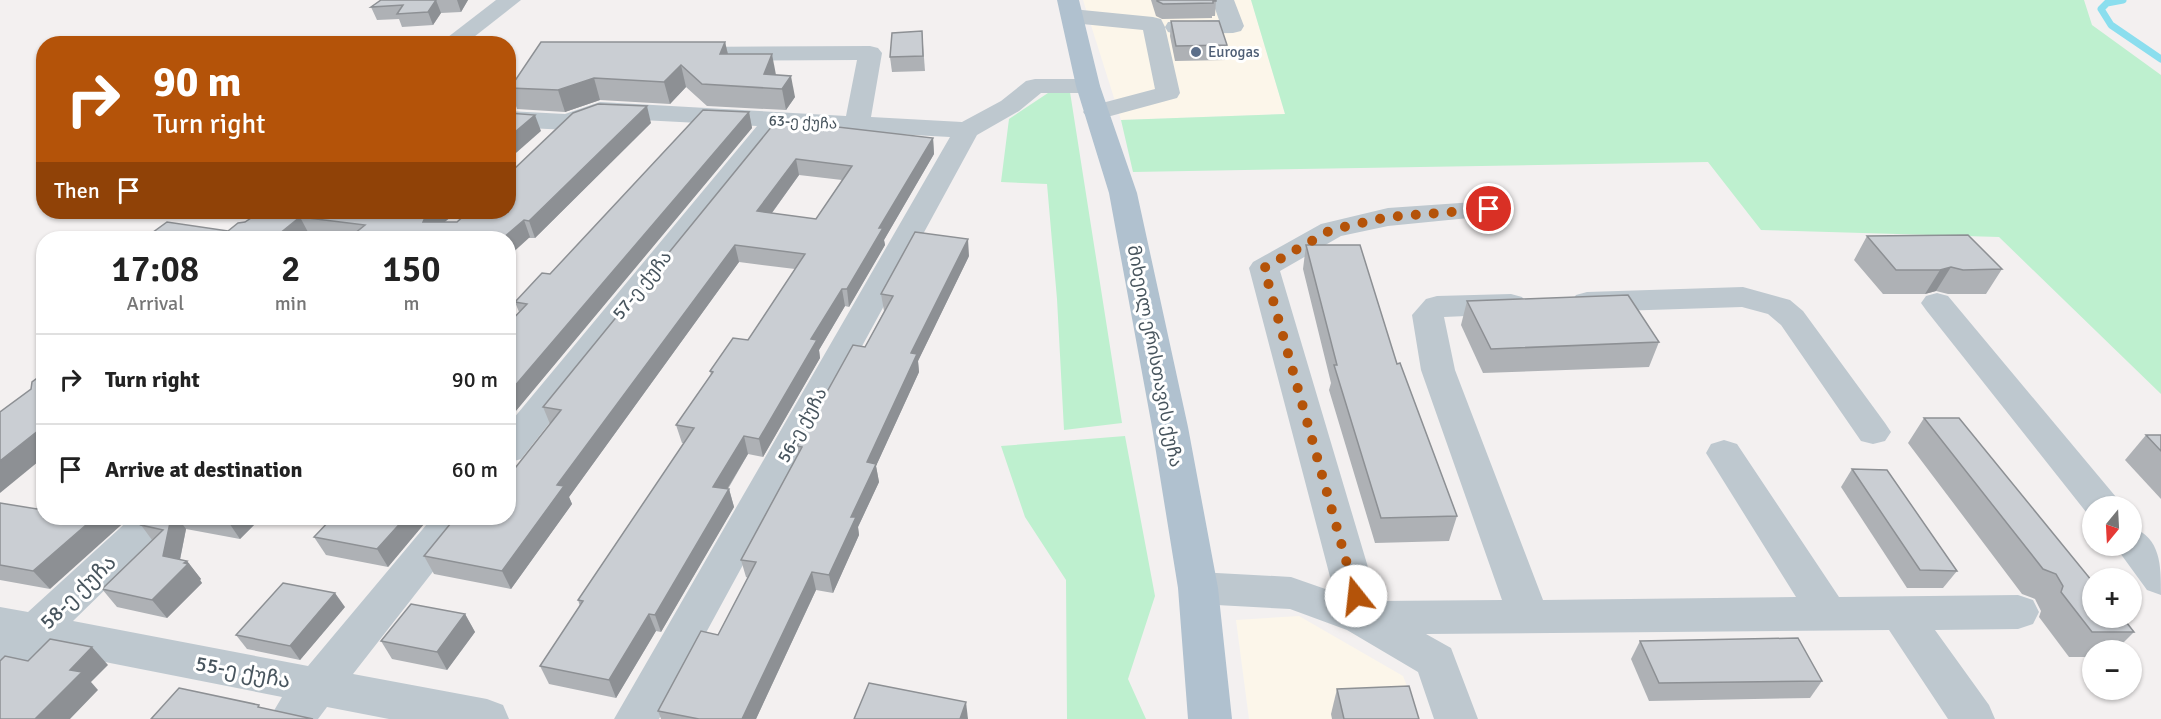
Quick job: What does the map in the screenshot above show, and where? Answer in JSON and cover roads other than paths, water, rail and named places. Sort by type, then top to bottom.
[{"type":"main road","name":"მიხეილ ერისთავის ქუჩა","points":[[1070,8],[1092,99],[1123,193],[1170,427],[1198,588],[1210,719]]},
{"type":"street","points":[[461,36],[510,0]]},
{"type":"street","points":[[1154,28],[1233,26],[1223,0]]},
{"type":"street","points":[[967,130],[1010,106],[1035,86],[1092,99],[1168,93],[1153,24],[1070,8]]},
{"type":"street","points":[[659,54],[870,53],[857,125]]},
{"type":"street","name":"63-ე ქუჩა","points":[[516,119],[568,122],[600,110],[967,130]]},
{"type":"street","name":"57-ე ქუჩა","points":[[516,440],[775,121]]},
{"type":"street","points":[[543,146],[568,122]]},
{"type":"street","name":"56-ე ქუჩა","points":[[636,719],[967,130]]},
{"type":"street","points":[[1362,618],[1264,268],[1331,230],[1388,217],[1489,209]]},
{"type":"street","points":[[1529,617],[1438,370],[1428,315],[1437,306],[1743,297],[1779,307],[1792,318],[1873,432]]},
{"type":"street","points":[[1937,303],[2094,496]]},
{"type":"street","points":[[1724,453],[1828,614]]},
{"type":"street","name":"58-ე ქუჩა","points":[[0,666],[18,628],[146,525]]},
{"type":"street","points":[[291,719],[448,525]]},
{"type":"street","points":[[2142,555],[2161,579]]},
{"type":"street","points":[[1198,588],[1291,594],[1362,618],[1436,661],[1456,719]]},
{"type":"street","points":[[1362,618],[2018,612]]},
{"type":"street","points":[[1900,613],[1973,719]]},
{"type":"street","name":"55-ე ქუჩა","points":[[18,628],[486,719]]},
{"type":"waterway","points":[[2123,0],[2107,3],[2101,9],[2111,25],[2161,59]]},
{"type":"place","name":"Eurogas","points":[[1196,52]]}]
